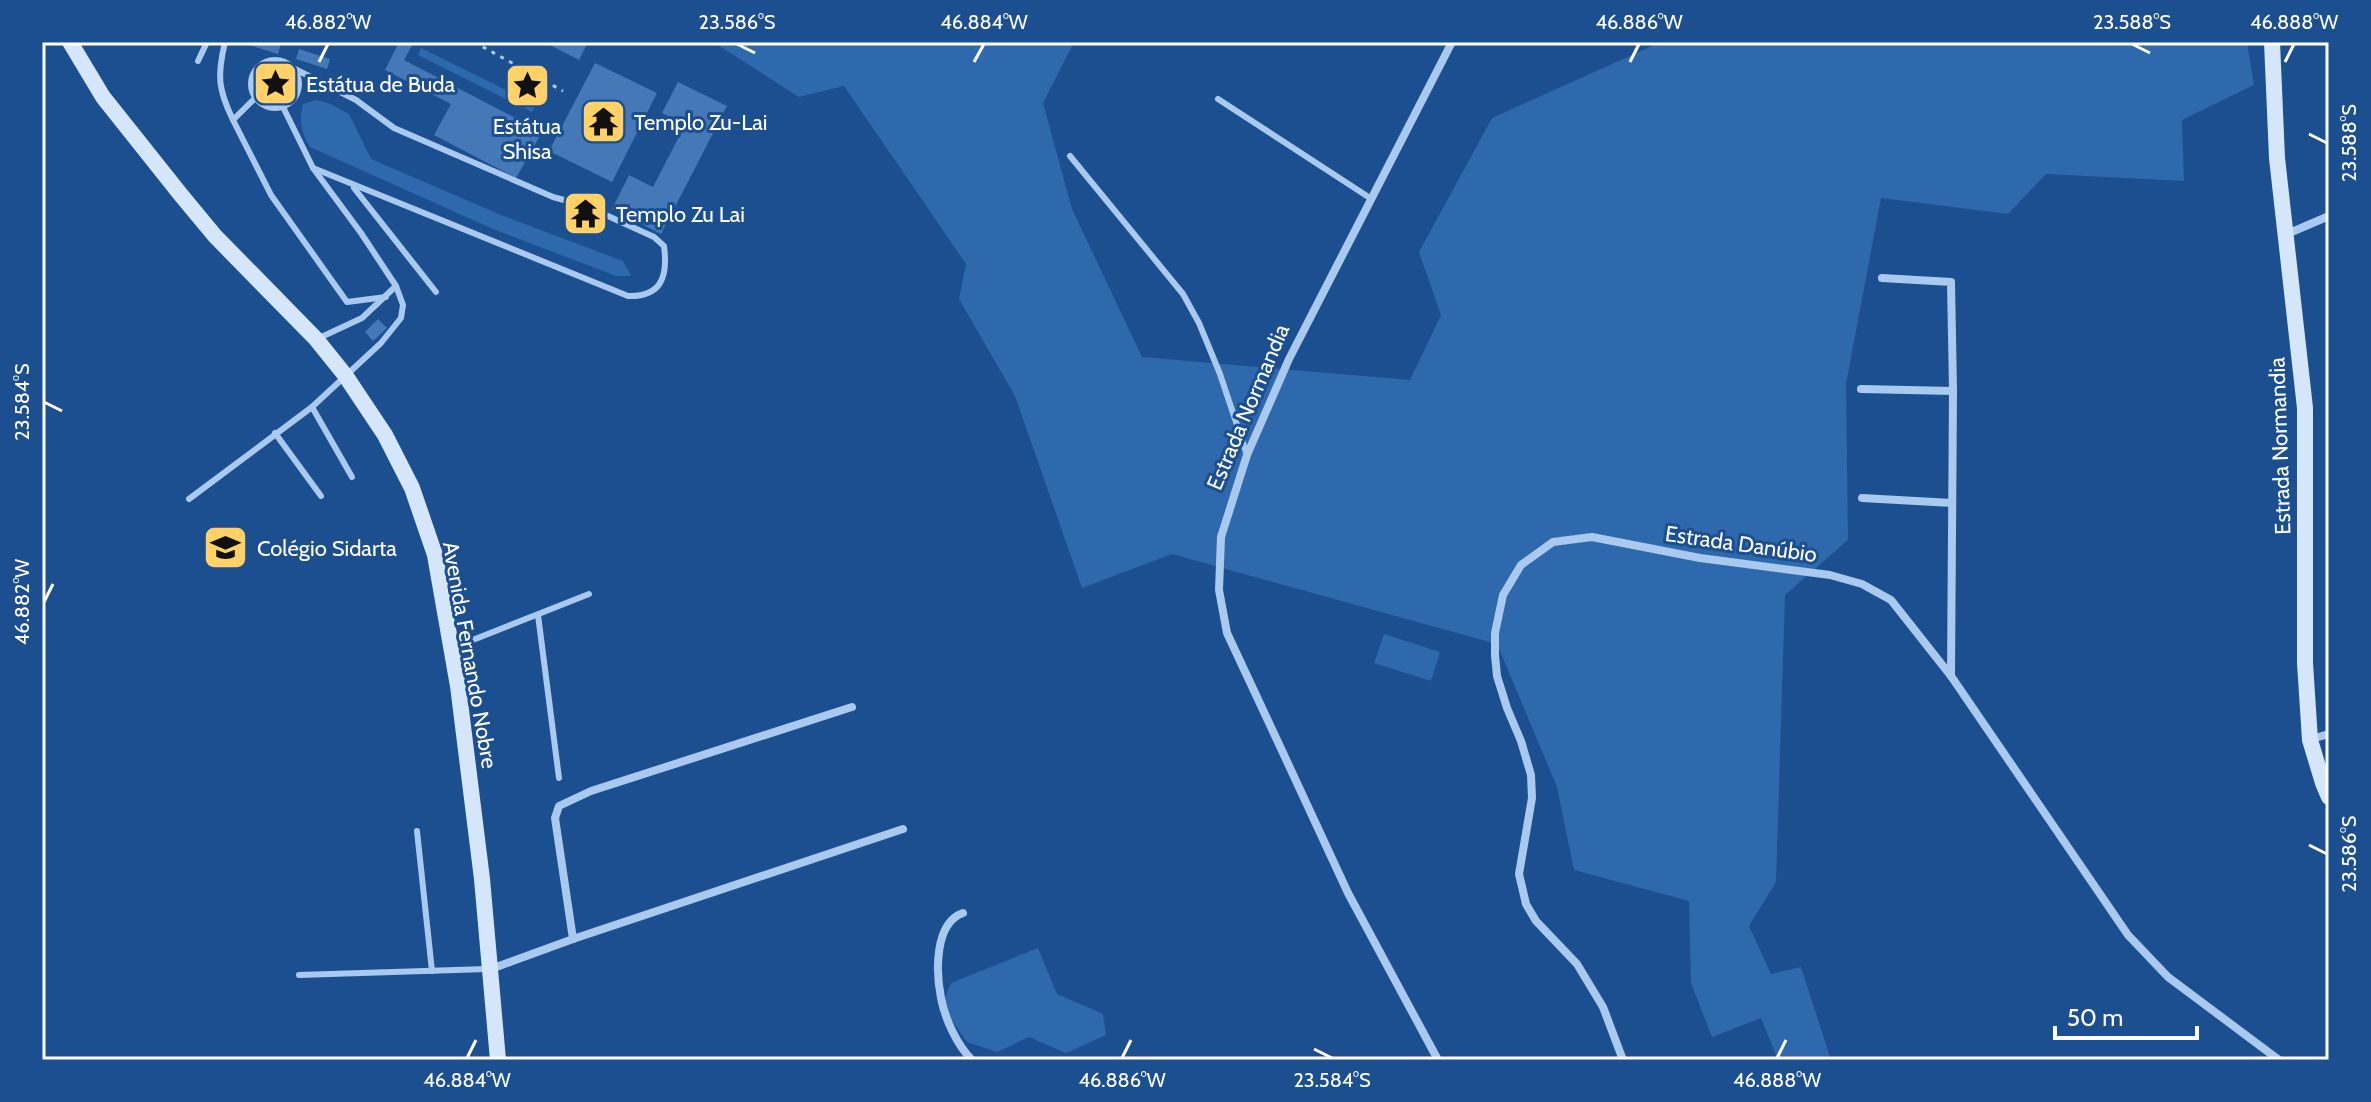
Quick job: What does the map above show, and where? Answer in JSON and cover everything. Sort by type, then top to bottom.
[{"type":"main road","name":"Avenida Fernando Nobre","points":[[70,42],[103,97],[181,195],[215,236],[316,339],[345,375],[385,435],[412,488],[435,555],[451,648],[482,879],[498,1060]]},
{"type":"main road","name":"Estrada Normandia","points":[[2272,42],[2277,158],[2305,408],[2305,663],[2310,740],[2329,797]]},
{"type":"street","name":"Estrada Normandia","points":[[1438,1060],[1348,893],[1227,633],[1219,590],[1221,537],[1247,455],[1289,359],[1452,42]]},
{"type":"street","points":[[2286,234],[2329,216]]},
{"type":"street","points":[[1882,278],[1951,282],[1951,676]]},
{"type":"street","points":[[1861,389],[1953,391]]},
{"type":"street","points":[[1862,498],[1952,503]]},
{"type":"street","name":"Estrada Danúbio","points":[[1623,1060],[1603,1007],[1577,964],[1536,921],[1526,904],[1519,874],[1532,798],[1531,775],[1497,676],[1495,655],[1495,633],[1503,595],[1521,565],[1553,542],[1592,537],[1700,558],[1830,575],[1862,584],[1891,600],[1951,676],[2128,935],[2168,977],[2279,1060]]},
{"type":"street","points":[[573,939],[555,818],[559,806],[591,791],[852,707]]},
{"type":"street","points":[[2310,740],[2329,734]]},
{"type":"street","points":[[490,969],[903,829]]},
{"type":"street","points":[[963,913],[956,915],[941,936],[939,971],[941,998],[949,1022],[972,1060]]},
{"type":"lane","points":[[198,61],[207,42]]},
{"type":"lane","points":[[225,42],[219,71],[224,102],[271,195],[347,302],[386,297]]},
{"type":"lane","points":[[293,68],[299,90],[290,103],[283,107],[268,107],[255,98],[251,83],[257,69],[271,61],[279,61],[293,68],[356,100],[394,128],[654,237],[664,246],[666,260],[662,280],[656,289],[645,296],[628,296],[313,168]]},
{"type":"lane","points":[[233,120],[255,98]]},
{"type":"lane","points":[[1218,99],[1370,198]]},
{"type":"lane","points":[[189,499],[312,407],[392,331],[401,318],[403,305],[396,286],[313,168],[283,107]]},
{"type":"lane","points":[[1070,156],[1183,294],[1220,374],[1247,455]]},
{"type":"lane","points":[[352,185],[436,292]]},
{"type":"lane","points":[[316,339],[362,318],[396,286]]},
{"type":"lane","points":[[312,407],[352,477]]},
{"type":"lane","points":[[275,433],[321,496]]},
{"type":"lane","points":[[451,648],[589,594]]},
{"type":"lane","points":[[538,615],[559,778]]},
{"type":"lane","points":[[417,831],[432,971]]},
{"type":"lane","points":[[299,975],[490,969]]},
{"type":"path","points":[[474,42],[563,91]]},
{"type":"shaded area","points":[[713,42],[1074,42],[1043,103],[1072,209],[1142,357],[1410,380],[1441,315],[1419,252],[1492,118],[1661,42],[2247,42],[2254,85],[2182,120],[2184,181],[2046,174],[2008,214],[1881,198],[1846,384],[1848,540],[1785,595],[1776,882],[1749,926],[1771,974],[1801,967],[1831,1060],[1778,1060],[1761,1018],[1712,1037],[1691,983],[1689,901],[1574,870],[1557,787],[1497,644],[1172,554],[1082,588],[1015,396],[959,299],[966,264],[844,86],[799,97]]},
{"type":"shaded area","points":[[421,48],[536,105],[532,112],[418,55]]},
{"type":"shaded area","points":[[316,100],[349,114],[371,159],[501,215],[623,261],[631,276],[616,276],[493,229],[310,147],[302,126],[302,110],[303,104]]},
{"type":"shaded area","points":[[1384,634],[1440,652],[1431,681],[1374,663]]},
{"type":"shaded area","points":[[1038,948],[1057,994],[1103,1014],[1106,1035],[1066,1053],[1029,1037],[997,1052],[967,1042],[942,1006],[951,983]]},
{"type":"building","points":[[399,42],[414,42],[404,60],[542,132],[516,178],[434,135],[451,104],[385,70]]},
{"type":"building","points":[[544,42],[588,42],[579,60]]},
{"type":"building","points":[[243,43],[281,43],[278,54]]},
{"type":"building","points":[[299,49],[330,59],[327,69],[296,59]]},
{"type":"building","name":"Templo Zu-Lai","points":[[595,63],[657,93],[612,182],[549,151]]},
{"type":"building","points":[[678,82],[727,106],[661,234],[612,209],[629,175],[653,187],[685,125],[662,113]]},
{"type":"building","points":[[378,319],[387,328],[373,341],[365,332]]},
{"type":"place","name":"Estátua de Buda","points":[[275,84]]},
{"type":"place","name":"Estátua Shisa","points":[[527,85]]},
{"type":"place","name":"Templo Zu-Lai","points":[[603,122]]},
{"type":"place","name":"Templo Zu Lai","points":[[585,214]]},
{"type":"place","name":"Colégio Sidarta","points":[[226,548]]}]
